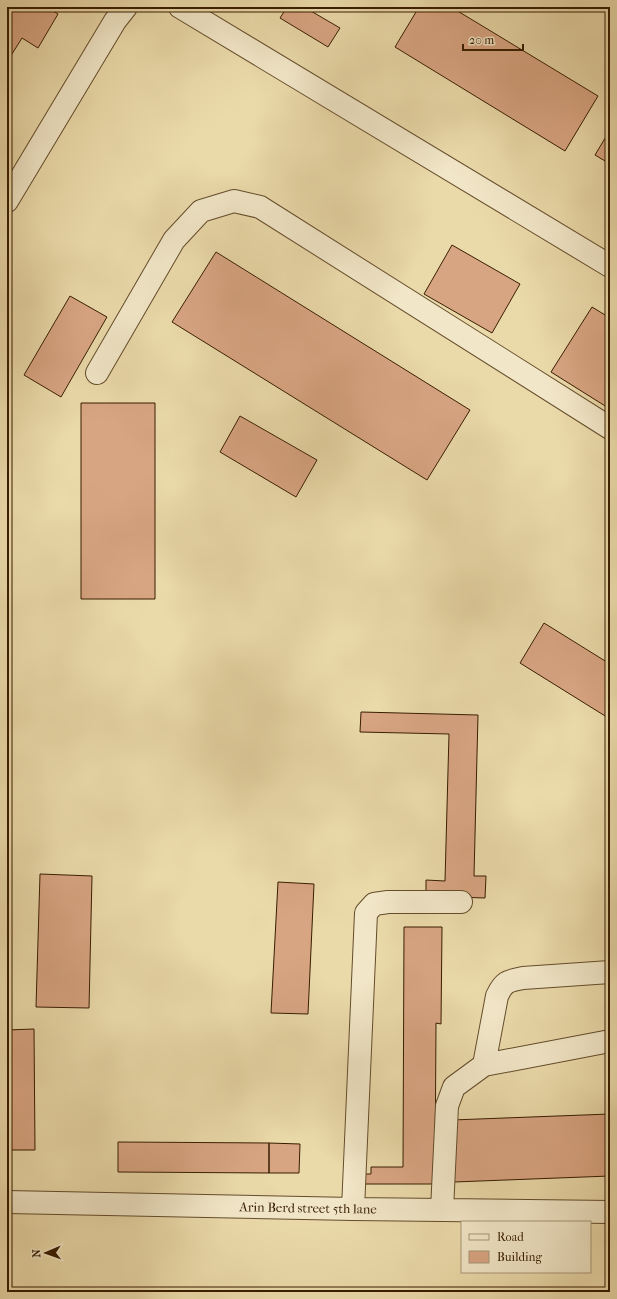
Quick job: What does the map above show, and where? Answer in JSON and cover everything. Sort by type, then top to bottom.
[{"type":"street","points":[[7,201],[115,21],[126,7]]},
{"type":"street","points":[[180,7],[610,266]]},
{"type":"street","points":[[97,373],[174,240],[201,210],[234,201],[260,207],[610,428]]},
{"type":"street","points":[[352,1209],[366,913],[374,904],[388,902],[461,902]]},
{"type":"street","points":[[484,1065],[498,996],[502,987],[510,980],[610,972]]},
{"type":"street","points":[[442,1210],[447,1106],[454,1087],[484,1065],[610,1041]]},
{"type":"street","name":"Arin Berd street 5th lane","points":[[7,1202],[352,1209],[610,1212]]},
{"type":"building","points":[[7,7],[47,7],[58,14],[38,48],[22,38],[7,62]]},
{"type":"building","points":[[287,7],[304,7],[340,28],[328,47],[280,18]]},
{"type":"building","points":[[419,7],[451,7],[598,96],[565,151],[395,47]]},
{"type":"building","points":[[610,130],[610,164],[595,155]]},
{"type":"building","points":[[452,245],[520,284],[492,333],[424,294]]},
{"type":"building","points":[[216,252],[470,410],[427,480],[172,322]]},
{"type":"building","points":[[70,296],[107,317],[61,397],[24,375]]},
{"type":"building","points":[[592,307],[610,318],[610,409],[551,372]]},
{"type":"building","points":[[81,403],[155,403],[155,599],[81,599]]},
{"type":"building","points":[[240,416],[317,460],[296,497],[220,452]]},
{"type":"building","points":[[544,623],[610,664],[610,719],[520,663]]},
{"type":"building","points":[[361,712],[478,715],[474,876],[486,876],[485,898],[426,896],[426,880],[445,881],[449,734],[360,732]]},
{"type":"building","points":[[40,874],[92,876],[89,1008],[36,1007]]},
{"type":"building","points":[[278,882],[314,884],[308,1014],[271,1013]]},
{"type":"building","points":[[404,927],[442,927],[441,1024],[436,1023],[435,1184],[360,1184],[360,1174],[371,1174],[371,1167],[403,1167]]},
{"type":"building","points":[[34,1029],[35,1150],[7,1150],[7,1030]]},
{"type":"building","points":[[610,1114],[610,1176],[454,1182],[452,1120]]},
{"type":"building","points":[[118,1142],[269,1143],[269,1173],[118,1172]]},
{"type":"building","points":[[269,1143],[300,1144],[299,1173],[269,1173]]}]
